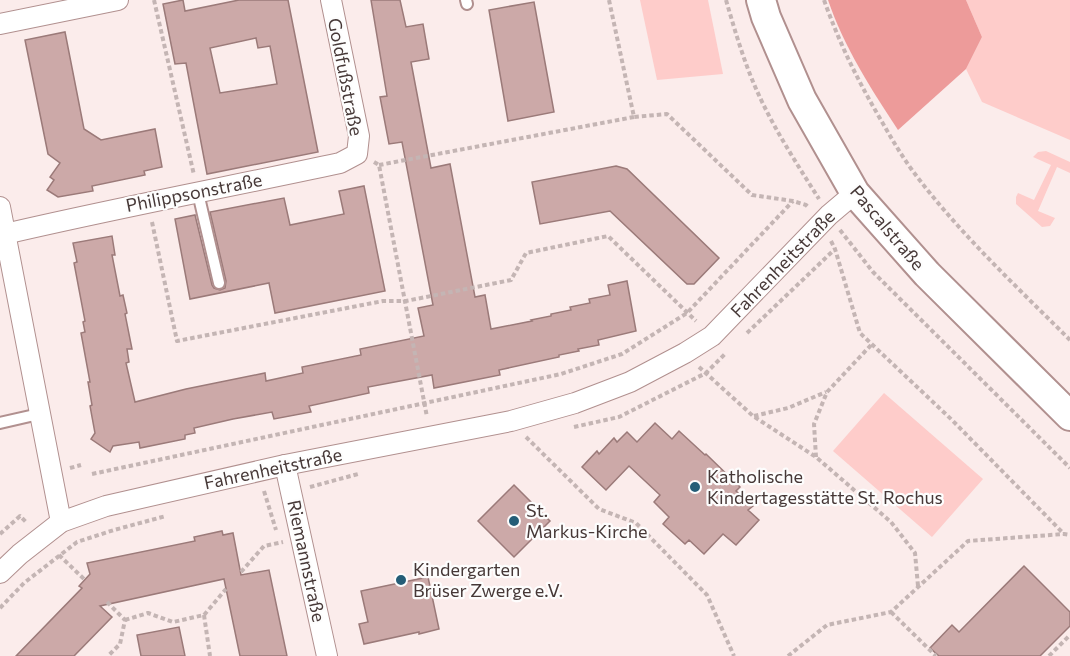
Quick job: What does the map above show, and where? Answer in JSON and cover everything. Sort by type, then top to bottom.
[{"type":"street","points":[[0,24],[118,0]]},
{"type":"street","name":"Goldfußstraße","points":[[331,0],[359,136],[357,154]]},
{"type":"street","name":"Pascalstraße","points":[[761,0],[766,17],[802,100],[855,193],[927,274],[1070,416]]},
{"type":"street","name":"Philippsonstraße","points":[[5,234],[340,163],[357,154]]},
{"type":"street","name":"Fahrenheitstraße","points":[[0,573],[61,522],[106,506],[285,465],[511,421],[575,403],[622,385],[685,353],[712,336],[822,222],[855,193]]},
{"type":"street","points":[[0,207],[61,522]]},
{"type":"street","name":"Riemannstraße","points":[[285,465],[327,656]]},
{"type":"lane","points":[[198,193],[219,283]]},
{"type":"lane","points":[[0,423],[39,414]]},
{"type":"path","points":[[154,0],[198,193]]},
{"type":"path","points":[[609,0],[634,117]]},
{"type":"path","points":[[824,0],[836,35],[858,80],[912,171],[973,242],[1070,340]]},
{"type":"path","points":[[357,154],[379,165],[634,117],[667,114],[752,195],[806,205],[822,222],[835,249],[860,333],[1067,534]]},
{"type":"path","points":[[379,165],[406,301],[423,404],[431,436]]},
{"type":"path","points":[[92,474],[561,374],[622,354],[687,312],[793,201]]},
{"type":"path","points":[[148,202],[177,341],[383,301],[406,301],[511,280],[526,253],[608,236],[712,336]]},
{"type":"path","points":[[816,457],[814,424],[827,392],[872,344]]},
{"type":"path","points":[[685,353],[753,416],[816,457],[891,522],[915,553],[918,586]]},
{"type":"path","points":[[753,416],[788,408],[827,392]]},
{"type":"path","points":[[511,421],[599,509],[636,523],[707,595],[734,656]]},
{"type":"path","points":[[0,534],[20,516]]},
{"type":"path","points":[[788,656],[827,625],[891,612],[968,541],[1067,534]]},
{"type":"path","points":[[42,537],[85,580]]},
{"type":"path","points":[[241,572],[264,546]]},
{"type":"path","points":[[0,608],[24,583],[59,555]]},
{"type":"path","points":[[125,620],[148,613],[173,622],[204,615],[226,589]]},
{"type":"path","points":[[107,602],[125,620]]},
{"type":"path","points":[[891,612],[936,656]]},
{"type":"path","points":[[204,615],[210,656]]},
{"type":"path","points":[[108,656],[120,644],[125,620]]},
{"type":"path","points":[[1049,656],[1070,635]]},
{"type":"shaded area","points":[[640,0],[708,0],[723,74],[657,80]]},
{"type":"shaded area","points":[[828,0],[966,0],[982,37],[966,69],[898,130],[850,51]]},
{"type":"shaded area","points":[[966,0],[1070,0],[1070,140],[982,102],[966,69],[982,37]]},
{"type":"shaded area","points":[[1046,151],[1070,162],[1070,173],[1057,167],[1038,211],[1055,218],[1050,226],[1042,227],[1016,204],[1016,197],[1018,193],[1034,200],[1051,165],[1033,157],[1038,152]]},
{"type":"shaded area","points":[[884,393],[983,479],[932,537],[833,451]]},
{"type":"building","points":[[183,0],[185,11],[239,0],[288,0],[318,152],[207,174],[186,63],[175,64],[163,4]],"holes":[[[256,38],[258,48],[270,46],[277,84],[220,93],[210,48]]]},
{"type":"building","points":[[371,0],[400,0],[406,27],[423,24],[429,59],[411,62],[431,168],[450,164],[475,297],[485,295],[491,329],[571,310],[570,307],[590,303],[589,299],[610,295],[608,285],[627,281],[636,331],[598,340],[599,345],[578,349],[579,351],[559,355],[559,357],[499,370],[500,375],[434,388],[432,375],[368,387],[369,393],[309,406],[311,412],[274,419],[272,412],[233,419],[194,428],[195,433],[185,435],[185,439],[140,448],[139,442],[113,446],[110,452],[91,439],[95,433],[90,406],[92,405],[88,382],[90,382],[81,333],[85,332],[83,322],[85,321],[74,263],[77,262],[73,243],[112,236],[115,255],[112,255],[120,296],[123,295],[127,313],[125,314],[132,349],[127,349],[129,362],[126,363],[135,402],[265,373],[266,381],[303,373],[302,367],[361,355],[360,349],[424,336],[418,308],[433,305],[402,142],[389,144],[380,97],[387,96]]},
{"type":"building","points":[[534,2],[554,112],[508,121],[489,10]]},
{"type":"building","points":[[65,32],[84,129],[101,140],[155,129],[162,167],[144,171],[145,175],[92,186],[93,191],[58,197],[47,190],[54,180],[50,177],[60,163],[48,154],[25,40]]},
{"type":"building","points":[[616,166],[627,169],[719,258],[694,284],[687,284],[610,211],[540,224],[532,182]]},
{"type":"building","points":[[364,186],[385,291],[275,313],[269,283],[190,299],[175,219],[195,215],[212,285],[220,290],[225,288],[226,281],[210,212],[284,198],[290,225],[344,214],[339,191]]},
{"type":"building","name":"Katholische Kindertagesstätte St. Rochus","points":[[655,423],[672,439],[679,431],[740,487],[736,491],[753,506],[748,510],[759,520],[736,545],[723,534],[704,554],[689,540],[685,544],[663,524],[669,517],[654,502],[660,495],[629,466],[606,490],[582,467],[614,438],[617,442],[627,432],[637,442]]},
{"type":"building","name":"St. Markus-Kirche","points":[[514,485],[550,521],[514,557],[478,521]]},
{"type":"building","points":[[222,531],[223,535],[233,533],[241,575],[269,570],[287,656],[240,656],[224,579],[100,606],[112,617],[74,656],[16,656],[82,588],[79,586],[90,574],[87,563],[195,541],[194,537]]},
{"type":"building","points":[[1024,566],[1070,612],[1070,626],[1040,656],[939,656],[930,648],[952,625],[959,632]]},
{"type":"building","points":[[428,577],[439,629],[364,644],[359,624],[368,622],[361,591]]},
{"type":"building","points":[[179,627],[185,656],[141,656],[137,635]]},
{"type":"place","name":"Katholische Kindertagesstätte St. Rochus","points":[[695,487]]},
{"type":"place","name":"St. Markus-Kirche","points":[[514,521]]},
{"type":"place","name":"Kindergarten Brüser Zwerge e.V.","points":[[401,580]]}]
